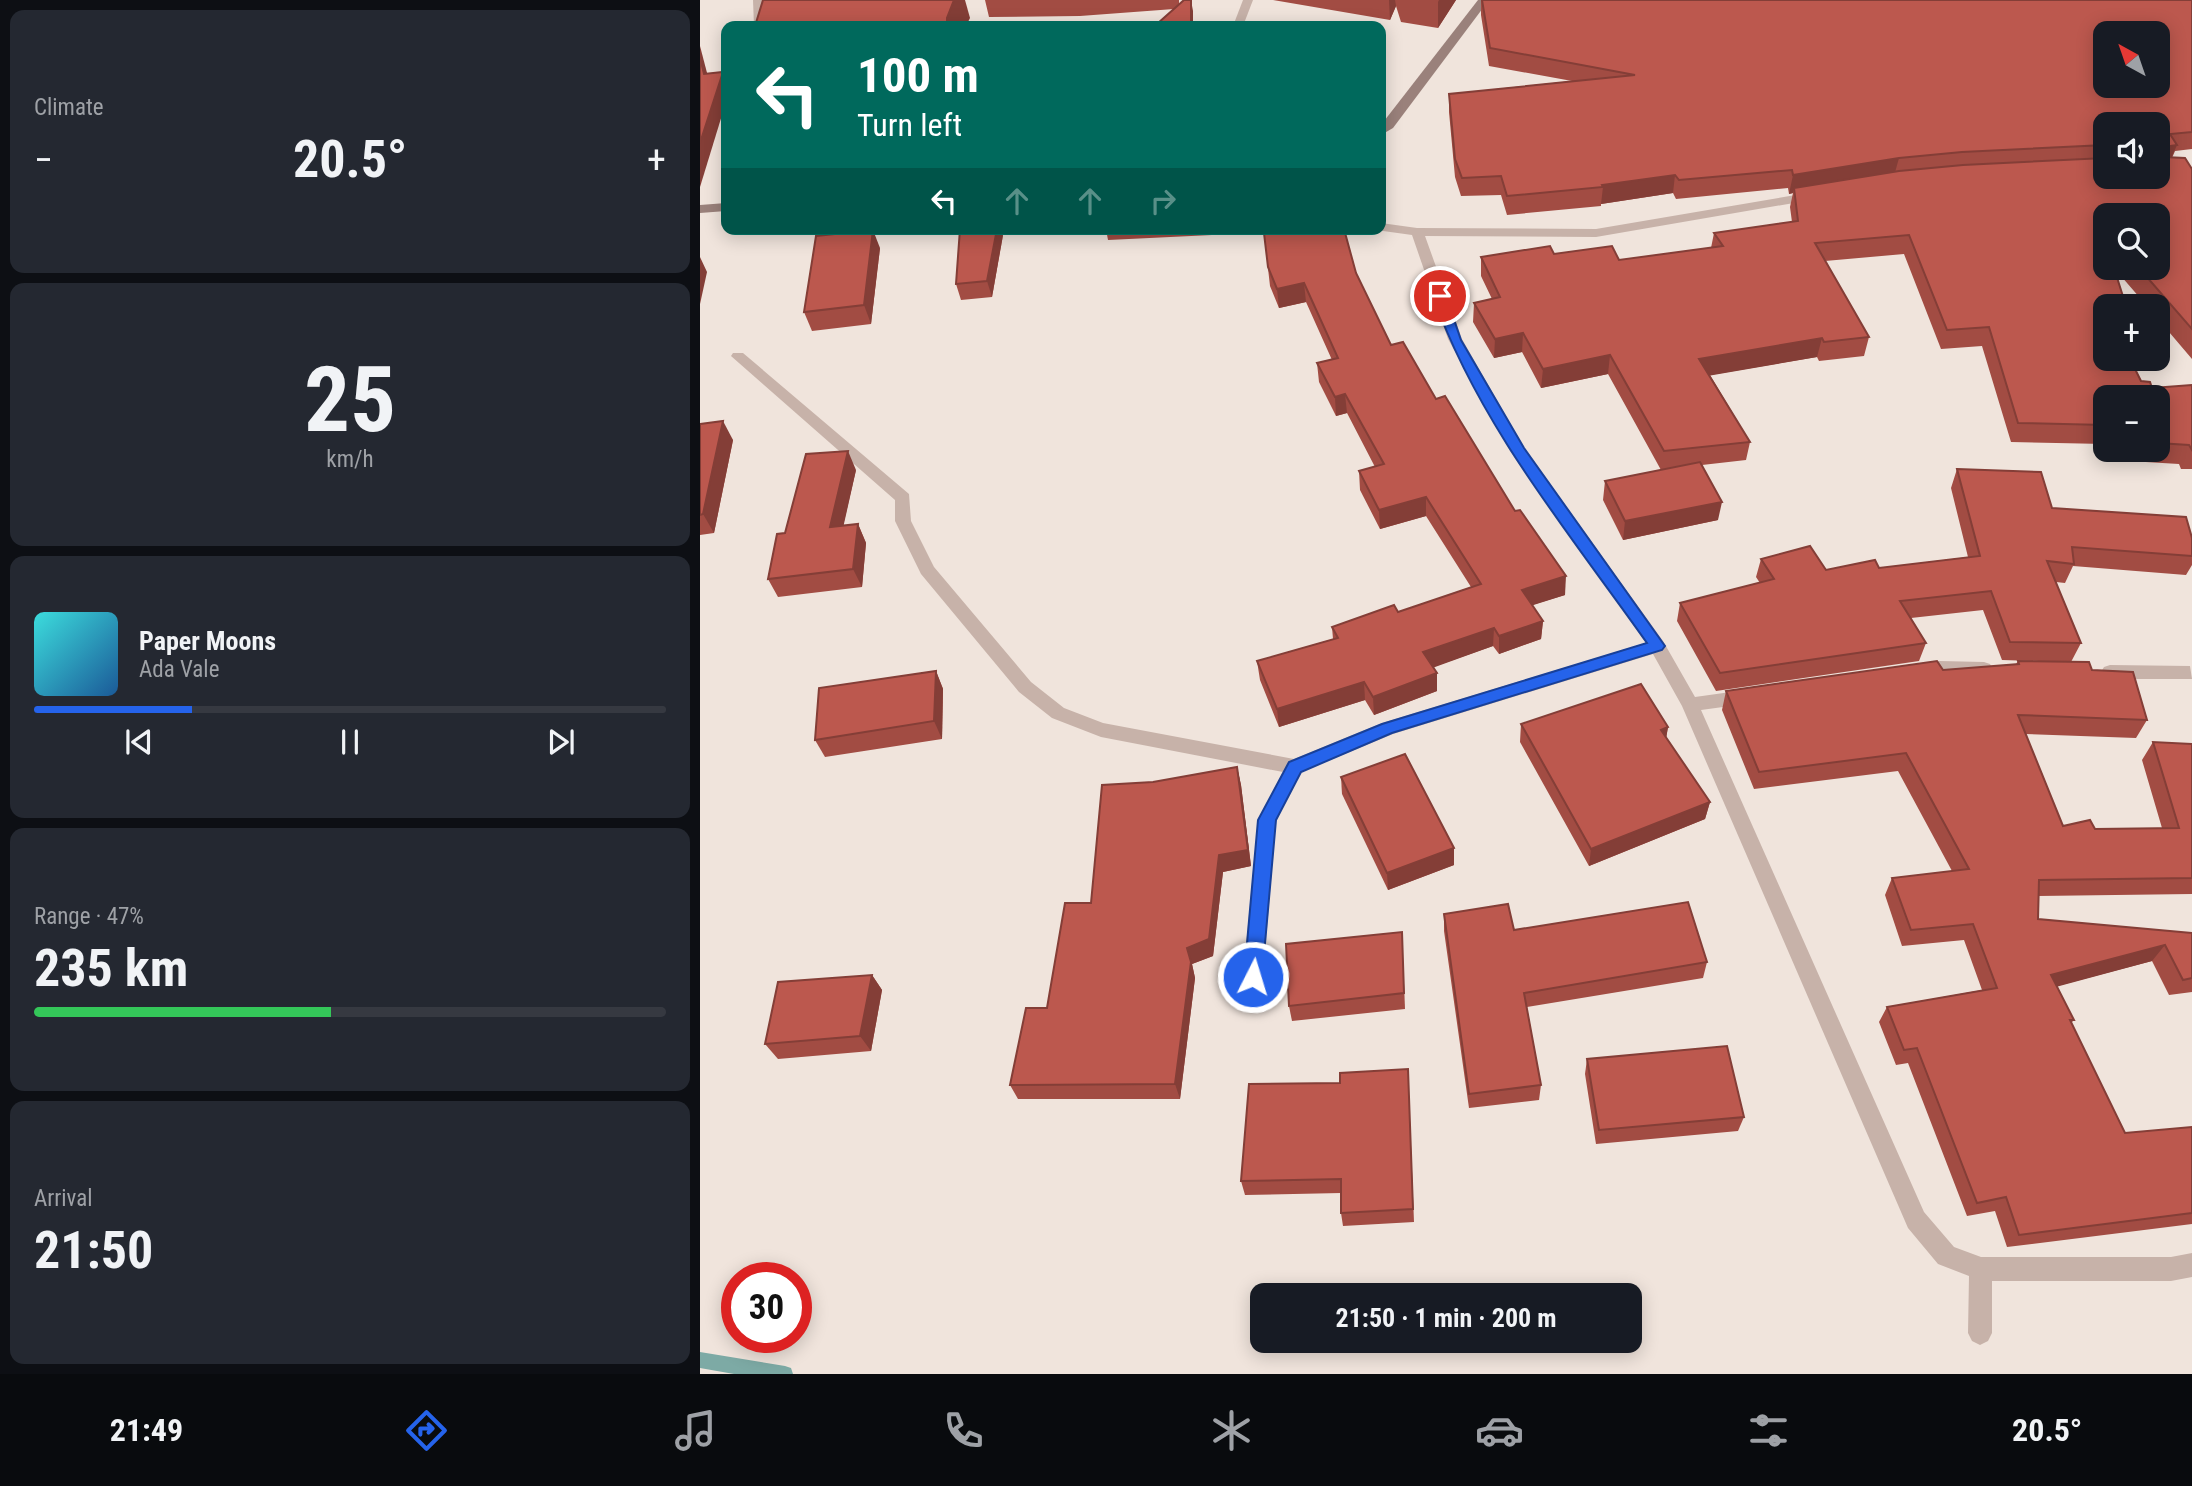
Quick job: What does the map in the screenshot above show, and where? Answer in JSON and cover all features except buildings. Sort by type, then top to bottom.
[{"type":"main road","points":[[1386,127],[1484,0]]},
{"type":"main road","points":[[700,209],[721,207]]},
{"type":"street","points":[[758,0],[760,21]]},
{"type":"street","points":[[1239,21],[1248,0]]},
{"type":"street","points":[[1386,228],[1417,232],[1596,233],[1827,194]]},
{"type":"street","points":[[1417,232],[1455,340],[1512,439],[1657,646],[1690,705],[1916,1220],[1946,1256],[1981,1269],[2171,1269],[2192,1265]]},
{"type":"street","points":[[738,356],[903,498],[903,522],[927,570],[1025,687],[1058,713],[1101,730],[1295,767],[1388,728],[1657,646]]},
{"type":"street","points":[[1900,674],[1940,668],[1996,669]]},
{"type":"street","points":[[2093,671],[2190,673]]},
{"type":"street","points":[[1690,705],[1769,694]]},
{"type":"street","points":[[1253,977],[1267,820],[1295,767]]},
{"type":"street","points":[[1980,1333],[1981,1269]]},
{"type":"waterway","points":[[700,1360],[785,1374]]},
{"type":"route","points":[[1253,977],[1267,820],[1295,767],[1388,728],[1657,646],[1518,450],[1455,340],[1440,296]]}]
